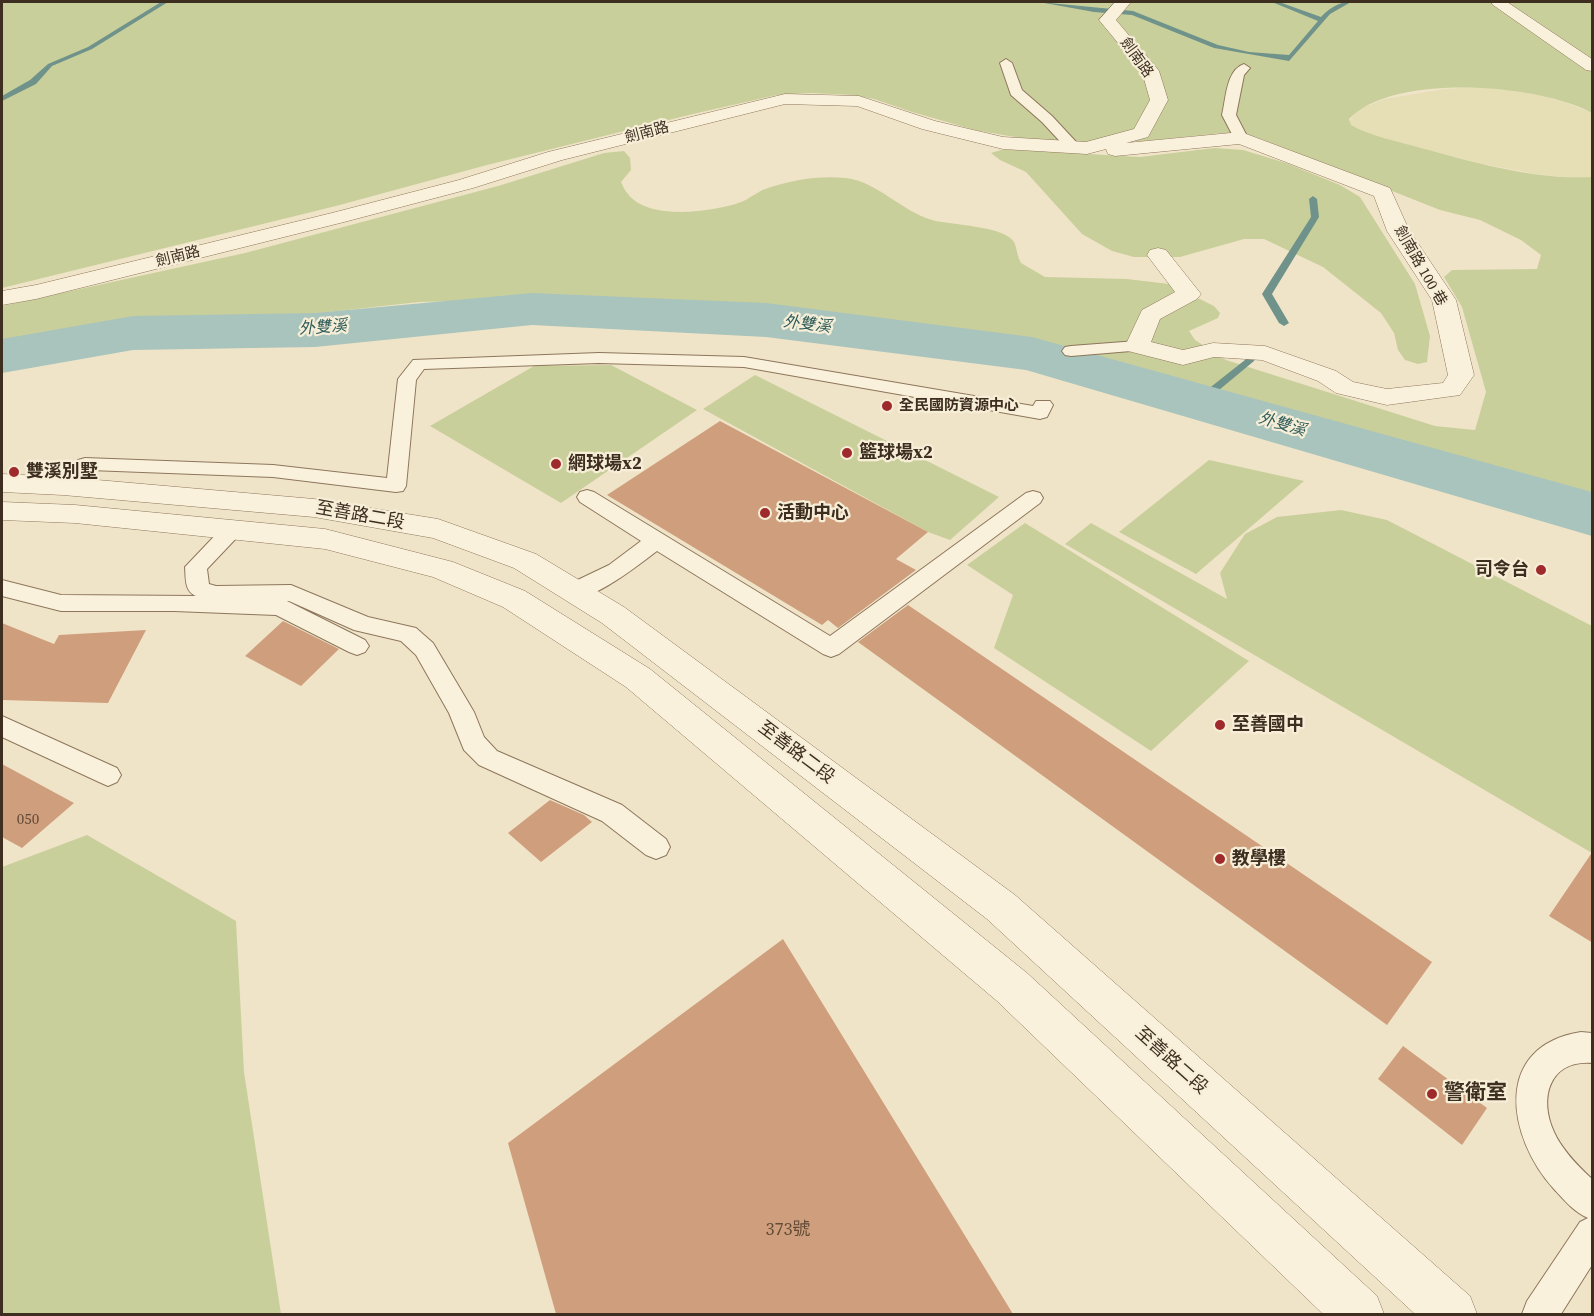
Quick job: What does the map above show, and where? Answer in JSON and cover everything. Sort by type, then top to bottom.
[{"type":"street","name":"劍南路","points":[[2,298],[36,292],[337,218],[466,184],[555,156],[785,99],[859,101],[929,125],[1003,143],[1080,148],[1142,133],[1160,100],[1150,72],[1107,20],[1123,2]]},
{"type":"street","points":[[1498,2],[1593,66]]},
{"type":"street","name":"劍南路 100 巷","points":[[1080,148],[1123,151],[1188,142],[1241,138],[1383,192],[1398,231],[1444,300],[1461,375],[1451,390],[1387,397],[1345,388],[1327,376],[1265,353],[1214,350],[1183,358],[1137,346]]},
{"type":"street","points":[[1137,346],[1150,315],[1189,294],[1158,255]]},
{"type":"street","name":"至善路二段","points":[[2,483],[63,486],[314,508],[438,529],[525,561],[613,615],[1001,907],[1452,1314]]},
{"type":"street","name":"至善路二段","points":[[2,511],[75,514],[325,539],[442,569],[514,599],[639,678],[1012,987],[1359,1314]]},
{"type":"lane","points":[[1006,63],[1016,92],[1080,148]]},
{"type":"lane","points":[[1241,138],[1229,115],[1238,74],[1244,68]]},
{"type":"lane","name":"劍南路 100 巷","points":[[1071,351],[1137,346]]},
{"type":"lane","points":[[63,486],[85,464],[273,471],[396,486],[407,379],[419,364],[599,358],[744,362],[1040,413],[1043,405]]},
{"type":"lane","points":[[587,497],[831,648],[1033,498]]},
{"type":"lane","points":[[233,530],[196,567],[198,588],[214,594],[291,593],[362,624],[408,634],[425,649],[461,712],[473,743],[488,758],[612,813],[656,847]]},
{"type":"lane","points":[[573,592],[617,570],[656,541]]},
{"type":"lane","points":[[2,588],[61,603],[174,603],[280,607],[357,646]]},
{"type":"lane","points":[[2,726],[108,775]]},
{"type":"lane","points":[[1593,1048],[1560,1052],[1540,1067],[1531,1090],[1534,1121],[1547,1153],[1573,1185],[1593,1202]]},
{"type":"lane","points":[[1540,1314],[1593,1234]]},
{"type":"shaded area","points":[[1480,87],[1528,92],[1592,113],[1592,177],[1573,178],[1536,174],[1479,163],[1374,136],[1349,122],[1357,110],[1385,99],[1444,89]]},
{"type":"green space","points":[[2,2],[1592,2],[1592,113],[1568,103],[1538,95],[1468,88],[1432,89],[1398,94],[1370,104],[1349,119],[1351,125],[1376,136],[1484,165],[1549,176],[1592,177],[1592,504],[1573,495],[1489,469],[1412,451],[1038,348],[931,329],[784,311],[539,299],[419,302],[266,319],[175,322],[58,336],[2,348],[2,306],[245,253],[498,186],[604,153],[624,151],[630,158],[631,170],[621,182],[627,193],[637,203],[650,208],[682,212],[715,209],[741,202],[765,189],[795,181],[826,177],[858,181],[869,185],[921,216],[932,220],[989,229],[1009,237],[1014,242],[1021,263],[1045,277],[1127,279],[1169,284],[1214,306],[1220,313],[1218,318],[1189,331],[1195,340],[1226,360],[1435,426],[1475,430],[1486,392],[1462,307],[1444,277],[1452,270],[1537,269],[1541,255],[1521,240],[1480,220],[1440,210],[1256,137],[1223,133],[1143,141],[1071,142],[1026,139],[975,130],[874,99],[852,95],[812,93],[777,95],[693,114],[487,165],[336,206],[2,288]]},
{"type":"green space","points":[[1214,148],[1243,150],[1286,163],[1340,185],[1360,197],[1415,284],[1430,336],[1427,362],[1418,364],[1405,360],[1398,350],[1394,333],[1381,313],[1323,267],[1264,239],[1244,239],[1180,257],[1134,257],[1112,251],[1082,234],[1026,172],[1000,160],[991,153],[1001,150],[1019,150],[1140,157]]},
{"type":"green space","name":"網球場x2","points":[[611,365],[697,410],[561,503],[430,426],[534,366]]},
{"type":"green space","name":"籃球場x2","points":[[755,375],[999,497],[950,540],[928,532],[703,409]]},
{"type":"green space","points":[[1209,460],[1304,481],[1196,574],[1119,532]]},
{"type":"green space","points":[[1341,510],[1387,520],[1592,626],[1592,853],[1065,544],[1091,523],[1227,599],[1220,573],[1245,534],[1277,517]]},
{"type":"green space","points":[[1025,523],[1249,661],[1151,751],[994,648],[1013,595],[967,565]]},
{"type":"green space","points":[[87,835],[236,921],[244,1072],[281,1314],[2,1314],[2,867]]},
{"type":"building","name":"活動中心","points":[[720,421],[928,532],[896,559],[916,570],[838,628],[828,620],[822,625],[607,495]]},
{"type":"building","name":"教學樓","points":[[908,605],[1432,962],[1387,1025],[858,642]]},
{"type":"building","points":[[283,621],[339,649],[301,686],[245,656]]},
{"type":"building","points":[[2,623],[54,644],[59,635],[146,630],[108,703],[2,700]]},
{"type":"building","points":[[2,764],[74,803],[22,848],[2,837]]},
{"type":"building","points":[[550,800],[584,815],[592,822],[541,862],[508,833]]},
{"type":"building","points":[[1593,851],[1593,943],[1549,916]]},
{"type":"building","points":[[783,939],[1013,1314],[556,1314],[508,1143]]},
{"type":"building","name":"警衛室","points":[[1403,1046],[1487,1108],[1462,1145],[1378,1079]]},
{"type":"waterway","points":[[2,99],[33,82],[50,65],[90,48],[165,2]]},
{"type":"waterway","points":[[1042,2],[1133,13],[1216,47],[1249,54],[1289,57]]},
{"type":"waterway","points":[[1275,2],[1322,20]]},
{"type":"waterway","points":[[1289,59],[1328,13],[1348,2]]},
{"type":"waterway","points":[[1284,323],[1267,294],[1315,217],[1313,199]]},
{"type":"waterway","name":"外雙溪","points":[[2,356],[133,333],[315,330],[532,309],[766,320],[1032,354],[1592,514]]},
{"type":"waterway","points":[[1197,403],[1250,359]]},
{"type":"place","name":"全民國防資源中心","points":[[887,406]]},
{"type":"place","name":"籃球場x2","points":[[847,453]]},
{"type":"place","name":"網球場x2","points":[[556,464]]},
{"type":"place","name":"雙溪別墅","points":[[14,472]]},
{"type":"place","name":"活動中心","points":[[765,513]]},
{"type":"place","name":"司令台","points":[[1541,570]]},
{"type":"place","name":"至善國中","points":[[1220,725]]},
{"type":"place","name":"教學樓","points":[[1220,859]]},
{"type":"place","name":"警衛室","points":[[1432,1094]]}]
